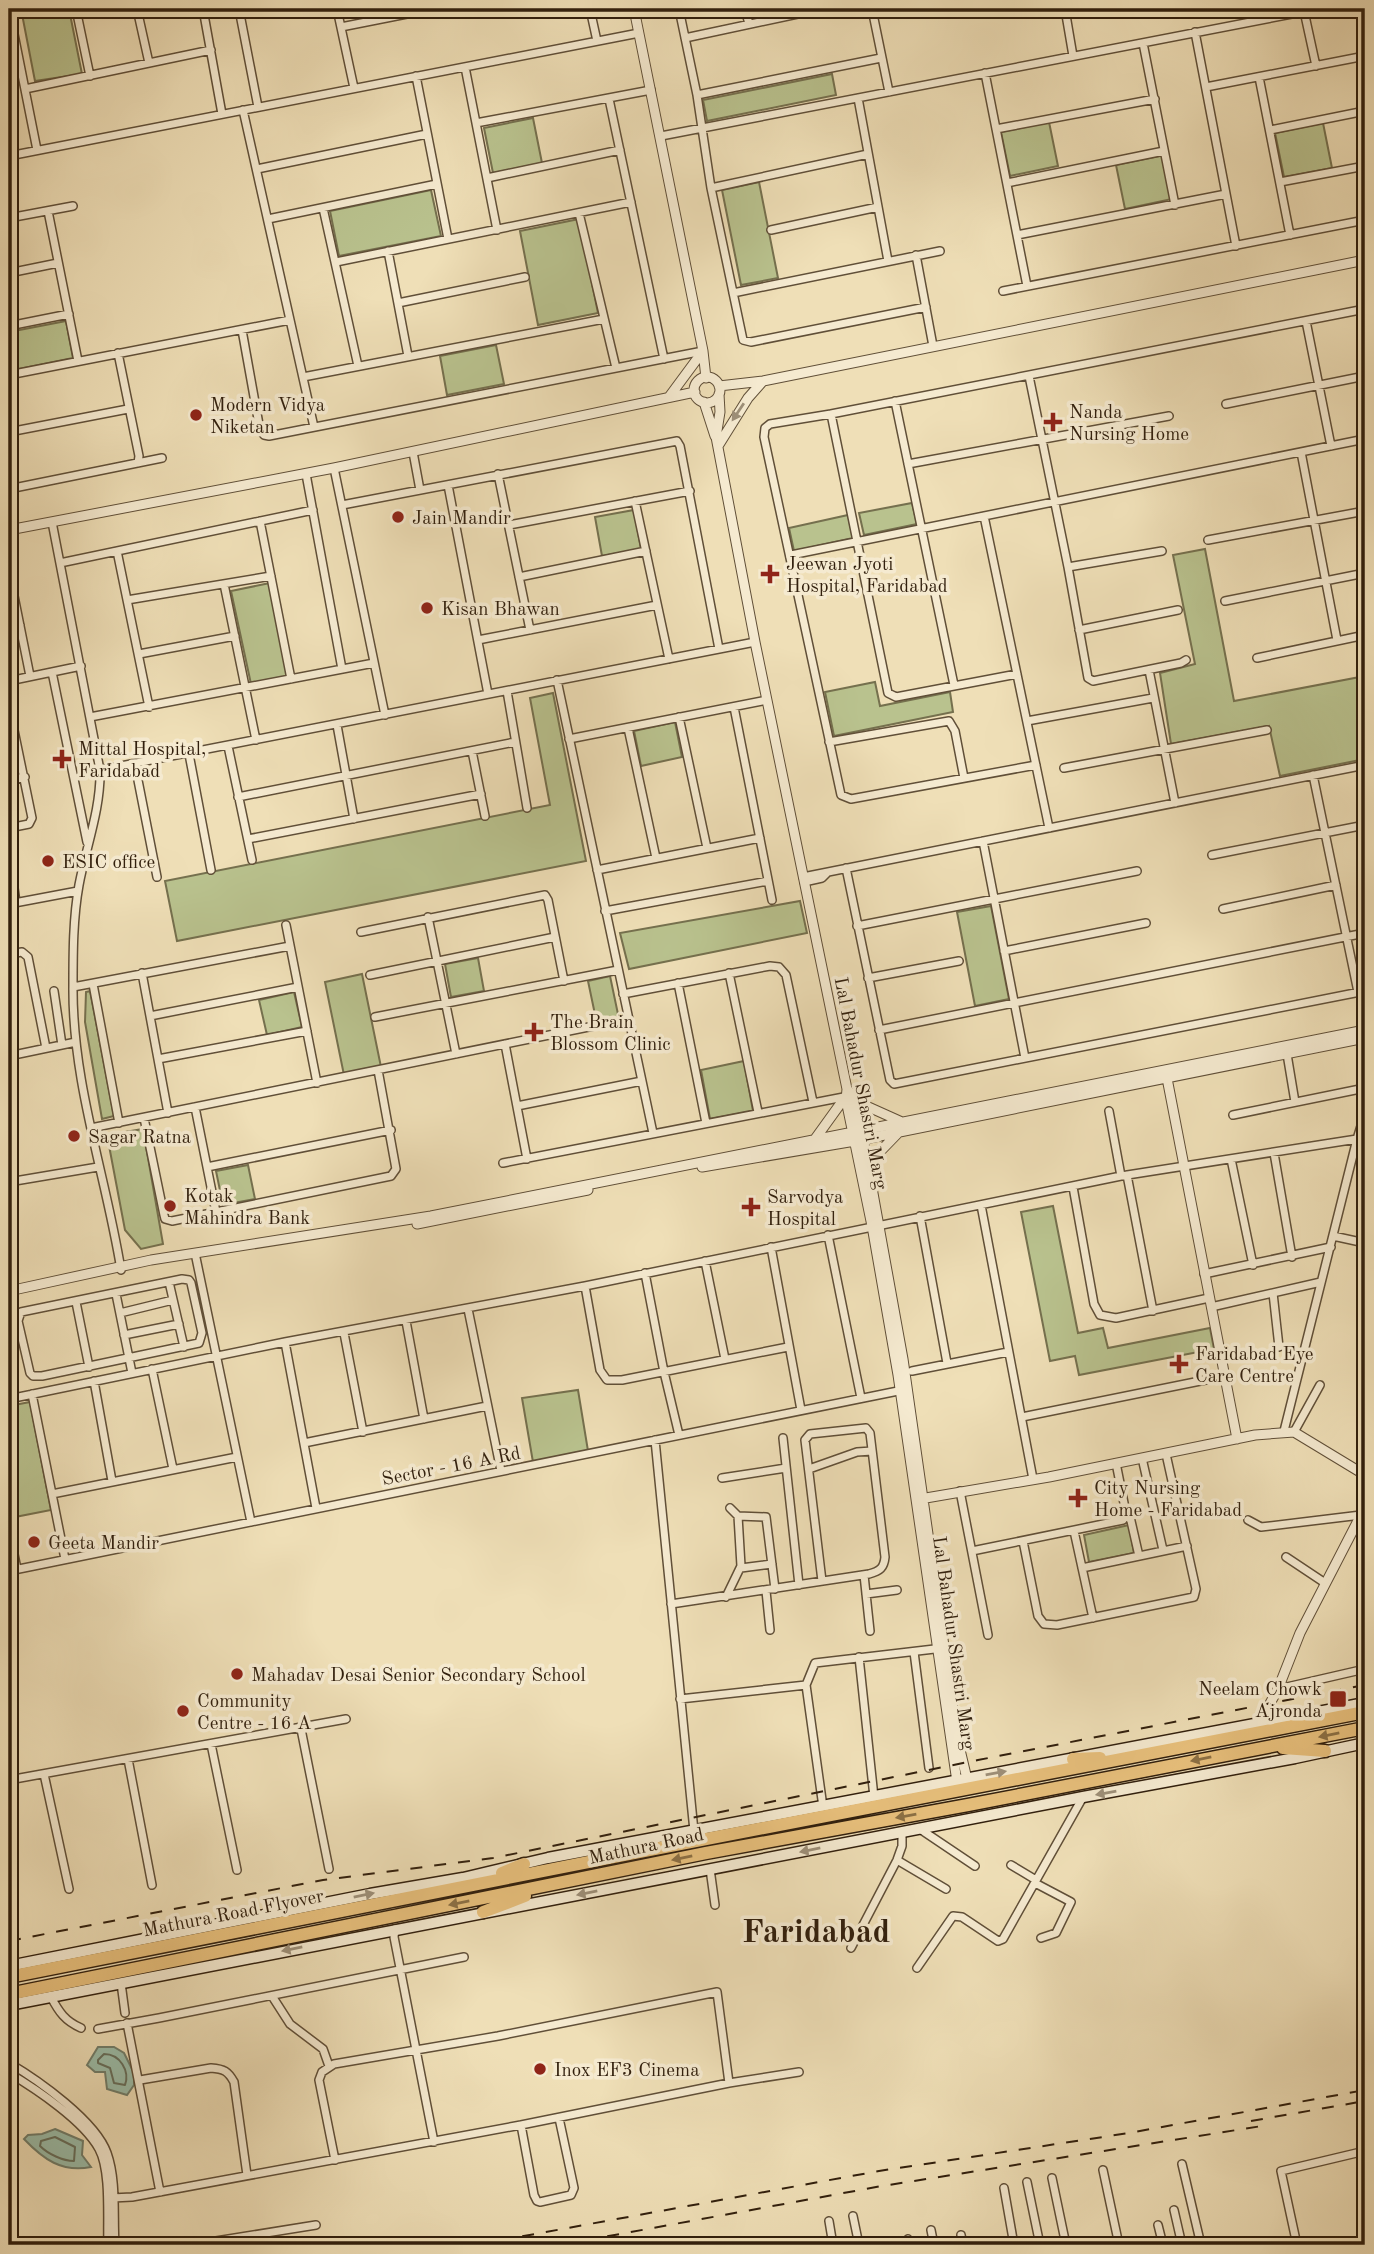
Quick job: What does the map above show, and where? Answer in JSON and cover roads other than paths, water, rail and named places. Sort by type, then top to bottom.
[{"type":"highway","name":"Mathura Road","points":[[465,1886],[1365,1712]]},
{"type":"highway","name":"Mathura Road","points":[[9,1994],[706,1853],[1365,1728]]},
{"type":"highway","points":[[1268,1746],[1325,1751]]},
{"type":"highway","points":[[1073,1759],[1142,1756]]},
{"type":"highway","points":[[465,1886],[524,1864]]},
{"type":"highway","name":"Mathura Road Flyover","points":[[9,1968],[465,1886]]},
{"type":"highway","points":[[483,1912],[544,1886]]},
{"type":"main road","points":[[9,1968],[524,1864],[1365,1703]]},
{"type":"main road","points":[[9,2005],[1365,1743]]},
{"type":"street","points":[[9,9],[37,150]]},
{"type":"street","points":[[76,9],[90,76]]},
{"type":"street","points":[[137,9],[149,63]]},
{"type":"street","points":[[203,9],[222,114]]},
{"type":"street","points":[[239,9],[258,107]]},
{"type":"street","points":[[337,9],[354,89]]},
{"type":"street","points":[[341,27],[397,12],[432,9]]},
{"type":"street","points":[[590,9],[597,41]]},
{"type":"street","points":[[635,9],[706,377]]},
{"type":"street","points":[[679,9],[697,95],[711,188],[741,335],[746,342],[926,307]]},
{"type":"street","points":[[745,9],[749,24]]},
{"type":"street","points":[[685,38],[821,9]]},
{"type":"street","points":[[872,9],[889,92]]},
{"type":"street","points":[[1065,9],[1073,56]]},
{"type":"street","points":[[661,136],[1143,43],[1281,12],[1318,9]]},
{"type":"street","points":[[1304,11],[1316,66]]},
{"type":"street","points":[[1195,32],[1236,246]]},
{"type":"street","points":[[9,156],[639,33]]},
{"type":"street","points":[[1143,43],[1175,205]]},
{"type":"street","points":[[25,89],[211,50]]},
{"type":"street","points":[[1206,87],[1365,56]]},
{"type":"street","points":[[697,95],[881,58]]},
{"type":"street","points":[[465,67],[497,230]]},
{"type":"street","points":[[985,73],[1027,286]]},
{"type":"street","points":[[416,76],[448,239]]},
{"type":"street","points":[[1259,77],[1290,235]]},
{"type":"street","points":[[476,124],[651,90]]},
{"type":"street","points":[[858,98],[888,261]]},
{"type":"street","points":[[609,99],[664,359]]},
{"type":"street","points":[[996,129],[1154,99]]},
{"type":"street","points":[[243,110],[314,428]]},
{"type":"street","points":[[1270,130],[1365,111]]},
{"type":"street","points":[[257,169],[427,134]]},
{"type":"street","points":[[486,178],[620,150]]},
{"type":"street","points":[[1007,183],[1164,150]]},
{"type":"street","points":[[711,188],[868,154]]},
{"type":"street","points":[[1280,182],[1365,166]]},
{"type":"street","points":[[268,219],[438,184]]},
{"type":"street","points":[[1017,235],[1226,194]]},
{"type":"street","points":[[336,262],[631,202]]},
{"type":"street","points":[[9,218],[73,206]]},
{"type":"street","points":[[771,230],[878,207]]},
{"type":"street","points":[[323,208],[358,366]]},
{"type":"street","points":[[48,211],[78,361]]},
{"type":"street","points":[[579,213],[615,368]]},
{"type":"street","points":[[1003,291],[1365,220]]},
{"type":"street","points":[[388,251],[408,356]]},
{"type":"street","points":[[733,293],[940,251]]},
{"type":"street","points":[[916,255],[933,345]]},
{"type":"street","points":[[719,390],[1365,260]]},
{"type":"street","points":[[9,273],[58,263]]},
{"type":"street","points":[[398,303],[525,277]]},
{"type":"street","points":[[1036,765],[845,799],[839,790],[764,437],[765,428],[770,424],[1365,309]]},
{"type":"street","points":[[9,326],[69,314]]},
{"type":"street","points":[[303,377],[604,319]]},
{"type":"street","points":[[9,375],[290,320]]},
{"type":"street","points":[[1306,321],[1331,446]]},
{"type":"street","points":[[242,330],[261,433],[269,436],[703,351]]},
{"type":"street","points":[[669,397],[703,351]]},
{"type":"street","points":[[118,354],[139,456],[138,463]]},
{"type":"street","points":[[1028,376],[1068,567],[1087,676],[1090,681],[1186,660]]},
{"type":"street","points":[[1226,404],[1365,376]]},
{"type":"street","points":[[704,402],[715,401],[719,390],[714,380],[706,377]]},
{"type":"street","points":[[706,377],[696,384],[695,392],[704,402],[717,442]]},
{"type":"street","points":[[717,442],[763,381]]},
{"type":"street","name":"Lal Bahadur Shastri Marg","points":[[719,390],[717,442],[803,880],[876,1226],[962,1781]]},
{"type":"street","points":[[9,530],[306,474],[695,392]]},
{"type":"street","points":[[895,401],[954,685]]},
{"type":"street","points":[[9,432],[128,408]]},
{"type":"street","points":[[831,414],[888,693],[896,697],[1017,674]]},
{"type":"street","points":[[908,464],[1169,416]]},
{"type":"street","points":[[791,555],[1365,439]]},
{"type":"street","points":[[342,505],[674,440],[679,442],[690,491],[719,649]]},
{"type":"street","points":[[413,452],[420,490]]},
{"type":"street","points":[[1301,452],[1337,640]]},
{"type":"street","points":[[9,489],[163,458]]},
{"type":"street","points":[[334,468],[385,715]]},
{"type":"street","points":[[306,474],[342,669]]},
{"type":"street","points":[[498,474],[530,630]]},
{"type":"street","points":[[448,485],[488,694]]},
{"type":"street","points":[[509,525],[690,491]]},
{"type":"street","points":[[635,501],[669,659]]},
{"type":"street","points":[[60,563],[313,510]]},
{"type":"street","points":[[1209,540],[1365,511]]},
{"type":"street","points":[[984,516],[1049,828]]},
{"type":"street","points":[[260,521],[291,679]]},
{"type":"street","points":[[52,522],[100,770],[99,796],[78,891],[73,987],[76,1042],[98,1167],[121,1268]]},
{"type":"street","points":[[117,551],[149,707]]},
{"type":"street","points":[[519,577],[646,551]]},
{"type":"street","points":[[1068,567],[1163,551]]},
{"type":"street","points":[[9,572],[30,677]]},
{"type":"street","points":[[1224,601],[1365,573]]},
{"type":"street","points":[[127,600],[271,576]]},
{"type":"street","points":[[224,584],[256,740]]},
{"type":"street","points":[[478,640],[657,605]]},
{"type":"street","points":[[1079,629],[1178,610]]},
{"type":"street","points":[[9,628],[20,625]]},
{"type":"street","points":[[1257,658],[1365,635]]},
{"type":"street","points":[[138,654],[235,636]]},
{"type":"street","points":[[100,770],[755,642]]},
{"type":"street","points":[[90,718],[374,663]]},
{"type":"street","points":[[9,681],[80,666]]},
{"type":"street","points":[[1149,670],[1175,803]]},
{"type":"street","points":[[52,672],[88,846]]},
{"type":"street","points":[[556,680],[653,1133]]},
{"type":"street","points":[[507,691],[527,808]]},
{"type":"street","points":[[1027,721],[1153,698]]},
{"type":"street","points":[[569,739],[767,700]]},
{"type":"street","points":[[9,706],[11,732],[25,777],[32,818],[29,824],[9,828]]},
{"type":"street","points":[[734,707],[772,900]]},
{"type":"street","points":[[679,718],[707,848]]},
{"type":"street","points":[[829,743],[949,721],[955,731],[964,778]]},
{"type":"street","points":[[337,725],[354,819]]},
{"type":"street","points":[[628,727],[656,858]]},
{"type":"street","points":[[1064,768],[1267,730]]},
{"type":"street","points":[[239,797],[515,742]]},
{"type":"street","points":[[228,746],[252,860]]},
{"type":"street","points":[[472,751],[485,816]]},
{"type":"street","points":[[189,754],[211,870]]},
{"type":"street","points":[[135,765],[157,877]]},
{"type":"street","points":[[803,880],[822,878],[827,873],[846,868],[1365,765]]},
{"type":"street","points":[[846,868],[890,1080],[894,1084],[1362,992],[1346,937],[1313,775]]},
{"type":"street","points":[[9,780],[25,777]]},
{"type":"street","points":[[248,839],[481,794]]},
{"type":"street","points":[[1212,855],[1365,825]]},
{"type":"street","points":[[597,870],[760,838]]},
{"type":"street","points":[[984,841],[1024,1058]]},
{"type":"street","points":[[9,852],[12,904],[78,891]]},
{"type":"street","points":[[857,926],[1137,870]]},
{"type":"street","points":[[606,911],[768,881]]},
{"type":"street","points":[[1223,909],[1336,885]]},
{"type":"street","points":[[361,932],[545,895],[564,981]]},
{"type":"street","points":[[428,917],[456,1054]]},
{"type":"street","points":[[1004,951],[1146,923]]},
{"type":"street","points":[[286,925],[317,1083]]},
{"type":"street","points":[[879,1030],[1365,933]]},
{"type":"street","points":[[370,975],[555,937]]},
{"type":"street","points":[[73,987],[290,946]]},
{"type":"street","points":[[9,954],[22,951],[27,957],[46,1048]]},
{"type":"street","points":[[868,978],[959,961]]},
{"type":"street","points":[[623,994],[729,973],[779,967],[786,975],[813,1102]]},
{"type":"street","points":[[375,1017],[618,970]]},
{"type":"street","points":[[142,973],[168,1113]]},
{"type":"street","points":[[729,973],[758,1112]]},
{"type":"street","points":[[678,983],[706,1123]]},
{"type":"street","points":[[93,984],[119,1123]]},
{"type":"street","points":[[150,1016],[298,987]]},
{"type":"street","points":[[54,991],[62,1045]]},
{"type":"street","points":[[91,1128],[628,1020]]},
{"type":"street","points":[[195,1255],[438,1221],[1167,1074],[1365,1030]]},
{"type":"street","points":[[158,1059],[307,1031]]},
{"type":"street","points":[[1217,1063],[1287,1054],[1365,1038]]},
{"type":"street","points":[[9,1056],[76,1042]]},
{"type":"street","points":[[505,1045],[527,1158]]},
{"type":"street","points":[[1287,1054],[1295,1102]]},
{"type":"street","points":[[144,1118],[165,1219],[173,1221],[391,1176],[396,1169],[378,1070]]},
{"type":"street","points":[[1167,1074],[1237,1439]]},
{"type":"street","points":[[517,1106],[642,1081]]},
{"type":"street","points":[[1233,1115],[1365,1088]]},
{"type":"street","points":[[816,1139],[849,1095]]},
{"type":"street","points":[[503,1163],[849,1095],[902,1127]]},
{"type":"street","points":[[195,1107],[216,1212]]},
{"type":"street","points":[[1109,1111],[1153,1311]]},
{"type":"street","points":[[1289,1432],[1321,1282],[1361,1126],[1365,1122]]},
{"type":"street","points":[[868,1164],[902,1127]]},
{"type":"street","points":[[207,1167],[391,1130]]},
{"type":"street","points":[[9,1291],[121,1268],[431,1216],[816,1139],[857,1136]]},
{"type":"street","points":[[857,1136],[868,1164],[876,1226]]},
{"type":"street","points":[[9,1399],[285,1342],[585,1286],[1124,1176],[1274,1153],[1360,1136]]},
{"type":"street","points":[[1274,1153],[1292,1257]]},
{"type":"street","points":[[1231,1159],[1253,1265]]},
{"type":"street","points":[[9,1182],[98,1167]]},
{"type":"street","points":[[1073,1187],[1096,1311],[1107,1318],[1273,1293],[1321,1282]]},
{"type":"street","points":[[981,1205],[1034,1479]]},
{"type":"street","points":[[920,1216],[947,1363]]},
{"type":"street","points":[[828,1235],[861,1398]]},
{"type":"street","points":[[1334,1236],[1365,1242]]},
{"type":"street","points":[[771,1247],[801,1410]]},
{"type":"street","points":[[1204,1274],[1331,1247]]},
{"type":"street","points":[[195,1255],[251,1522]]},
{"type":"street","points":[[705,1261],[724,1359]]},
{"type":"street","points":[[9,1297],[121,1268]]},
{"type":"street","points":[[645,1273],[679,1435]]},
{"type":"street","points":[[189,1280],[202,1341],[89,1367],[33,1376],[30,1374],[18,1321],[21,1312],[116,1294],[189,1280]]},
{"type":"street","points":[[169,1282],[184,1347]]},
{"type":"street","points":[[585,1286],[603,1377],[613,1381],[789,1347]]},
{"type":"street","points":[[1273,1293],[1279,1348]]},
{"type":"street","points":[[116,1294],[132,1373]]},
{"type":"street","points":[[120,1313],[173,1300]]},
{"type":"street","points":[[76,1301],[89,1367]]},
{"type":"street","points":[[468,1309],[501,1471]]},
{"type":"street","points":[[406,1321],[424,1419]]},
{"type":"street","points":[[124,1335],[179,1324]]},
{"type":"street","points":[[344,1333],[363,1432]]},
{"type":"street","points":[[285,1342],[316,1508]]},
{"type":"street","points":[[912,1371],[1008,1352]]},
{"type":"street","points":[[152,1369],[173,1469]]},
{"type":"street","points":[[1022,1417],[1225,1376]]},
{"type":"street","points":[[94,1381],[112,1481]]},
{"type":"street","points":[[1289,1432],[1320,1385]]},
{"type":"street","name":"Sector - 16 A Rd","points":[[13,1570],[903,1390]]},
{"type":"street","points":[[32,1394],[65,1559]]},
{"type":"street","points":[[304,1443],[487,1406]]},
{"type":"street","points":[[671,1604],[864,1575],[881,1569],[886,1557],[870,1433],[866,1428],[810,1434],[805,1440],[822,1581]]},
{"type":"street","points":[[920,1499],[1237,1439],[1289,1432],[1365,1475]]},
{"type":"street","points":[[783,1438],[799,1585]]},
{"type":"street","points":[[655,1440],[694,1831]]},
{"type":"street","points":[[809,1469],[857,1452],[872,1451]]},
{"type":"street","points":[[1023,1541],[1040,1621],[1049,1626],[1194,1597],[1196,1589],[1166,1454]]},
{"type":"street","points":[[52,1494],[237,1457]]},
{"type":"street","points":[[1142,1458],[1163,1550]]},
{"type":"street","points":[[1116,1463],[1126,1513],[1131,1521],[1139,1556]]},
{"type":"street","points":[[722,1478],[786,1468]]},
{"type":"street","points":[[960,1492],[988,1635]]},
{"type":"street","points":[[726,1597],[741,1568],[742,1557],[738,1516],[730,1508]]},
{"type":"street","points":[[1248,1520],[1261,1527],[1363,1511]]},
{"type":"street","points":[[1259,1723],[1278,1689],[1296,1640],[1363,1511]]},
{"type":"street","points":[[972,1551],[1121,1521],[1126,1517],[1126,1513]]},
{"type":"street","points":[[738,1516],[766,1517],[775,1589]]},
{"type":"street","points":[[9,1530],[13,1570]]},
{"type":"street","points":[[1074,1531],[1093,1618]]},
{"type":"street","points":[[1082,1568],[1187,1546]]},
{"type":"street","points":[[1286,1558],[1325,1583]]},
{"type":"street","points":[[741,1568],[772,1564]]},
{"type":"street","points":[[864,1575],[870,1631]]},
{"type":"street","points":[[866,1594],[897,1590]]},
{"type":"street","points":[[766,1591],[770,1630]]},
{"type":"street","points":[[823,1807],[806,1685],[815,1662],[942,1649]]},
{"type":"street","points":[[914,1652],[929,1768]]},
{"type":"street","points":[[859,1657],[874,1797]]},
{"type":"street","points":[[1278,1689],[1365,1669]]},
{"type":"street","points":[[680,1699],[806,1685]]},
{"type":"street","points":[[9,1780],[346,1719]]},
{"type":"street","points":[[301,1729],[329,1869]]},
{"type":"street","points":[[211,1744],[237,1870]]},
{"type":"street","points":[[128,1759],[152,1885]]},
{"type":"street","points":[[44,1774],[69,1889]]},
{"type":"street","points":[[917,1968],[953,1916],[962,1917],[995,1939],[1003,1939],[1083,1797]]},
{"type":"street","points":[[920,1829],[975,1866]]},
{"type":"street","points":[[851,1948],[897,1860],[902,1832]]},
{"type":"street","points":[[897,1860],[946,1889]]},
{"type":"street","points":[[1011,1865],[1071,1902],[1056,1933],[1041,1938]]},
{"type":"street","points":[[710,1869],[715,1905]]},
{"type":"street","points":[[395,1929],[394,1937],[434,2142]]},
{"type":"street","points":[[98,2029],[464,1956]]},
{"type":"street","points":[[121,1983],[125,2013]]},
{"type":"street","points":[[335,2160],[319,2080],[322,2072],[329,2066],[498,2036],[717,1992],[729,2083]]},
{"type":"street","points":[[272,1996],[290,2024],[323,2049],[329,2066]]},
{"type":"street","points":[[51,1997],[60,2015],[81,2028]]},
{"type":"street","points":[[127,2024],[160,2192]]},
{"type":"street","points":[[9,2063],[40,2081],[97,2134],[107,2150],[111,2168],[115,2245]]},
{"type":"street","points":[[140,2080],[211,2068],[222,2068],[229,2072],[234,2082],[247,2175]]},
{"type":"street","points":[[112,2199],[434,2142],[729,2083],[799,2072]]},
{"type":"street","points":[[9,2073],[32,2086],[79,2125],[99,2148],[105,2180],[108,2245]]},
{"type":"street","points":[[521,2125],[534,2194],[540,2202],[571,2195],[574,2188],[559,2118]]},
{"type":"street","points":[[1297,2245],[1281,2171],[1365,2151]]},
{"type":"street","points":[[1182,2164],[1201,2245]]},
{"type":"street","points":[[1103,2170],[1119,2245]]},
{"type":"street","points":[[1052,2178],[1066,2245]]},
{"type":"street","points":[[1027,2182],[1040,2245]]},
{"type":"street","points":[[1004,2188],[1014,2245]]},
{"type":"street","points":[[1174,2210],[1182,2245]]},
{"type":"street","points":[[853,2216],[859,2245]]},
{"type":"street","points":[[829,2221],[833,2245]]},
{"type":"street","points":[[191,2245],[316,2225]]},
{"type":"street","points":[[1158,2225],[1163,2245]]},
{"type":"street","points":[[931,2230],[934,2245]]},
{"type":"street","points":[[961,2235],[962,2245]]},
{"type":"water","points":[[98,2047],[114,2047],[124,2053],[134,2073],[134,2085],[127,2095],[107,2089],[105,2072],[95,2072],[87,2065]]},
{"type":"water","points":[[55,2129],[83,2141],[82,2155],[91,2167],[71,2168],[54,2163],[38,2153],[24,2139],[28,2135]]},
{"type":"railway","points":[[9,1941],[323,1880],[493,1858],[1365,1685]]},
{"type":"railway","points":[[475,2245],[879,2171],[1129,2133],[1365,2090]]},
{"type":"railway","points":[[1251,2121],[1365,2101]]},
{"type":"railway","points":[[560,2245],[882,2186],[1262,2126]]},
{"type":"place","name":"Modern Vidya Niketan","points":[[196,415]]},
{"type":"place","name":"Nanda Nursing Home","points":[[1053,422]]},
{"type":"place","name":"Jain Mandir","points":[[398,517]]},
{"type":"place","name":"Jeewan Jyoti Hospital, Faridabad","points":[[770,574]]},
{"type":"place","name":"Kisan Bhawan","points":[[427,608]]},
{"type":"place","name":"Mittal Hospital, Faridabad","points":[[62,759]]},
{"type":"place","name":"ESIC office","points":[[48,861]]},
{"type":"place","name":"The Brain Blossom Clinic","points":[[534,1032]]},
{"type":"place","name":"Sagar Ratna","points":[[74,1136]]},
{"type":"place","name":"Kotak Mahindra Bank","points":[[170,1206]]},
{"type":"place","name":"Sarvodya Hospital","points":[[751,1207]]},
{"type":"place","name":"Faridabad Eye Care Centre","points":[[1179,1364]]},
{"type":"place","name":"City Nursing Home - Faridabad","points":[[1078,1498]]},
{"type":"place","name":"Geeta Mandir","points":[[34,1542]]},
{"type":"place","name":"Mahadav Desai Senior Secondary School","points":[[237,1674]]},
{"type":"place","name":"Neelam Chowk Ajronda","points":[[1338,1699]]},
{"type":"place","name":"Community Centre - 16 A","points":[[183,1711]]},
{"type":"place","name":"Inox EF3 Cinema","points":[[540,2069]]},
{"type":"district","name":"Faridabad","points":[[816,1930]]}]
